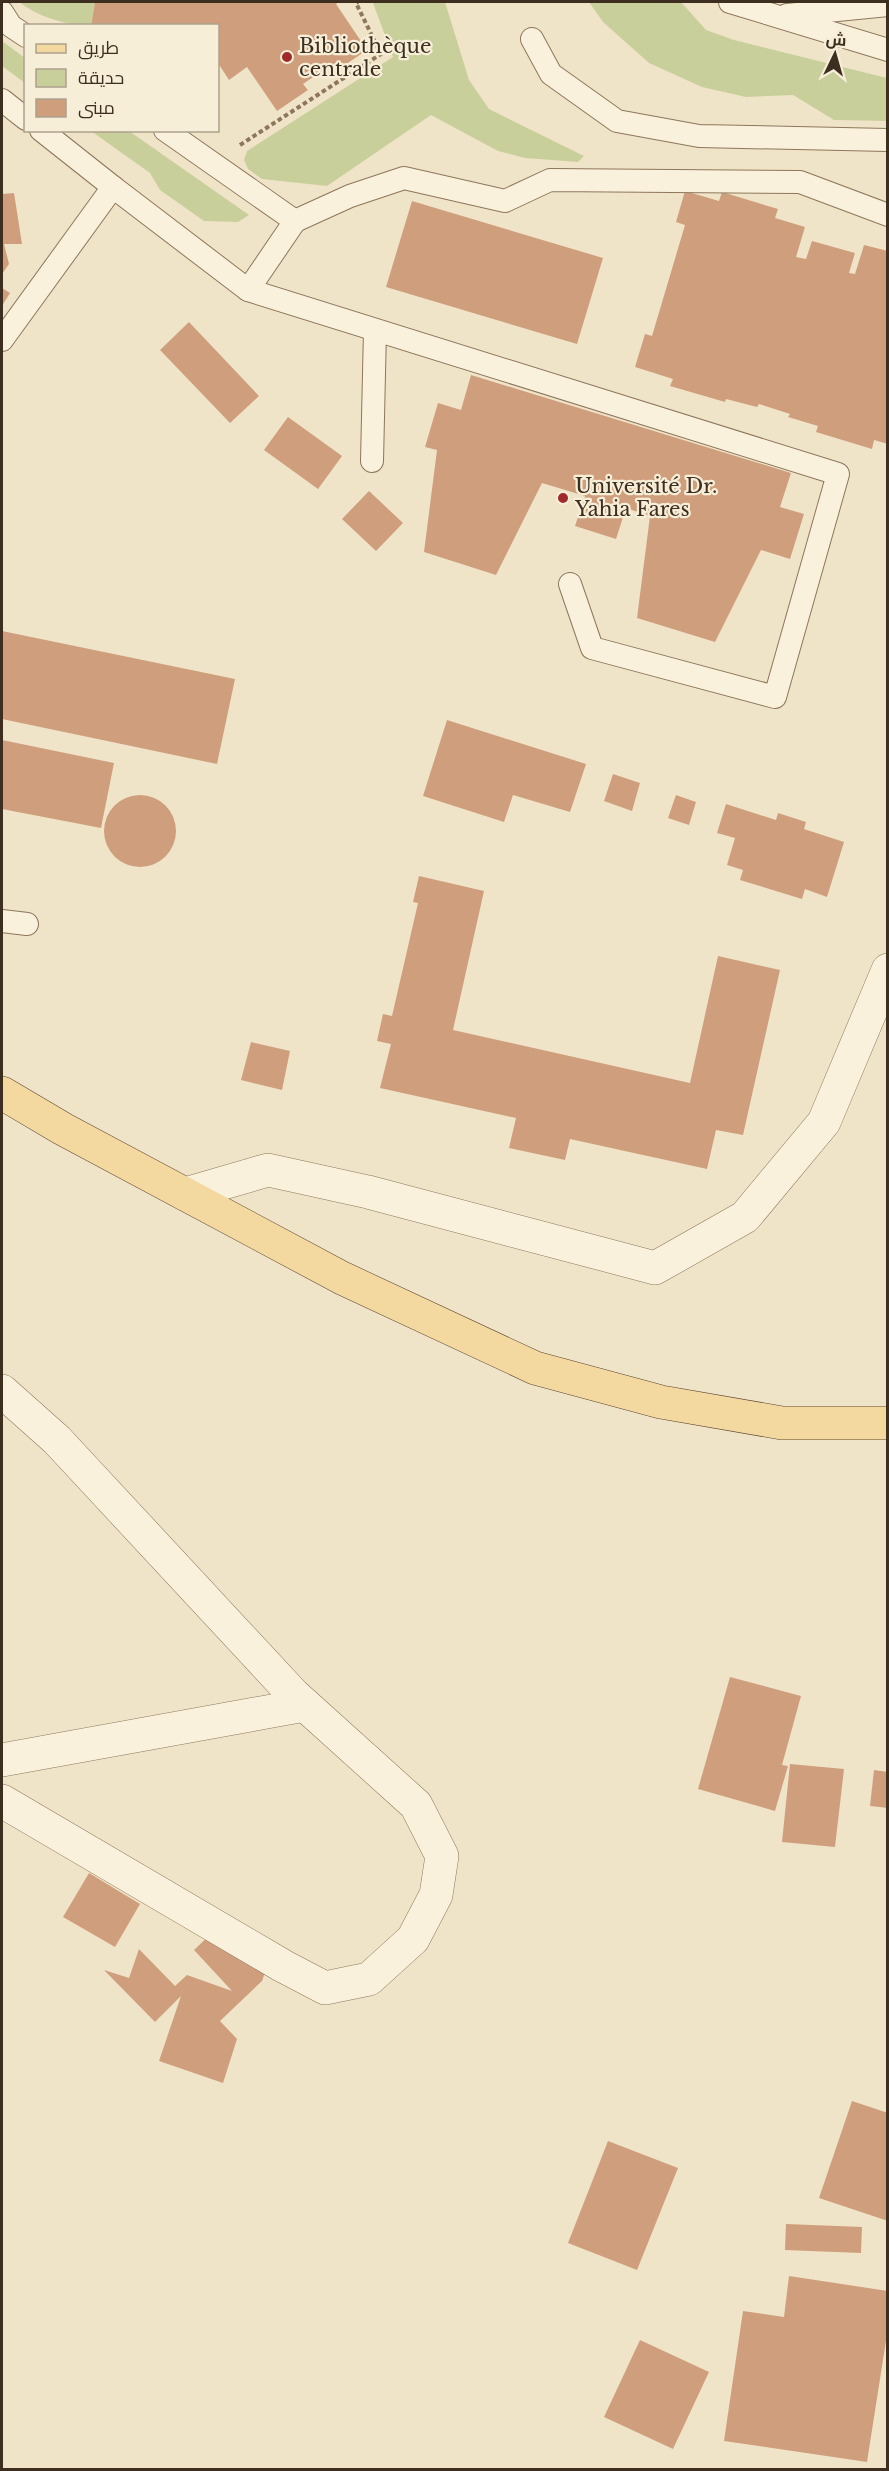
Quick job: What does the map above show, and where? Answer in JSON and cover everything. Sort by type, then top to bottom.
[{"type":"main road","points":[[2,1093],[342,1278],[535,1368],[661,1402],[782,1423],[888,1423]]},
{"type":"street","points":[[185,1194],[268,1170],[368,1192],[655,1268],[745,1216],[824,1122],[888,970]]},
{"type":"street","points":[[2,1391],[57,1440],[305,1705],[416,1805],[442,1856],[436,1895],[413,1939],[369,1979],[325,1988],[2,1802]]},
{"type":"street","points":[[2,1760],[305,1705]]},
{"type":"lane","points":[[730,2],[888,50]]},
{"type":"lane","points":[[777,16],[888,5]]},
{"type":"lane","points":[[2,12],[11,26],[24,35]]},
{"type":"lane","points":[[532,39],[551,74],[617,121],[699,136],[888,140]]},
{"type":"lane","points":[[2,100],[24,117]]},
{"type":"lane","points":[[44,132],[248,290],[838,474],[775,697],[592,648],[570,584]]},
{"type":"lane","points":[[168,132],[295,221]]},
{"type":"lane","points":[[248,290],[295,221],[350,196],[404,178],[505,201],[549,180],[800,182],[888,215]]},
{"type":"lane","points":[[2,340],[113,187]]},
{"type":"lane","points":[[372,461],[375,330]]},
{"type":"lane","points":[[2,921],[27,924]]},
{"type":"path","points":[[212,162],[381,54],[356,3],[358,2]]},
{"type":"green space","points":[[19,2],[95,2],[91,24],[72,24],[53,19]]},
{"type":"green space","points":[[445,2],[469,80],[489,109],[584,156],[578,162],[525,158],[498,151],[431,115],[327,186],[262,179],[248,169],[244,160],[247,151],[393,57],[373,3]]},
{"type":"green space","points":[[589,2],[681,2],[706,30],[734,40],[887,78],[887,121],[834,120],[793,95],[746,97],[702,87],[649,63],[603,22]]},
{"type":"green space","points":[[2,41],[24,57],[24,82],[2,66]]},
{"type":"green space","points":[[92,132],[130,132],[249,215],[238,222],[204,221],[160,190],[150,173]]},
{"type":"building","name":"Bibliothèque centrale","points":[[95,2],[339,2],[336,4],[367,50],[336,71],[331,65],[303,84],[308,90],[277,111],[247,67],[229,80],[219,65],[219,24],[91,24]]},
{"type":"building","points":[[685,191],[719,201],[722,192],[778,209],[775,218],[805,227],[796,257],[806,259],[812,241],[855,253],[849,273],[855,274],[864,245],[888,251],[888,444],[874,440],[872,449],[816,432],[818,426],[788,417],[790,414],[759,404],[757,407],[726,399],[725,402],[670,386],[673,379],[635,367],[645,334],[652,336],[685,225],[676,222]]},
{"type":"building","points":[[14,193],[22,244],[4,244],[9,264],[2,274],[2,194]]},
{"type":"building","points":[[412,201],[603,258],[577,344],[386,287]]},
{"type":"building","points":[[2,288],[10,293],[2,306]]},
{"type":"building","points":[[189,322],[259,396],[230,423],[160,350]]},
{"type":"building","points":[[471,375],[791,473],[780,507],[804,514],[790,559],[761,550],[715,642],[637,618],[650,516],[626,508],[616,539],[575,526],[585,496],[542,483],[496,575],[424,552],[437,450],[425,447],[438,403],[461,410]]},
{"type":"building","points":[[288,417],[342,456],[318,489],[264,450]]},
{"type":"building","points":[[369,491],[403,523],[376,551],[342,519]]},
{"type":"building","points":[[2,631],[235,679],[217,764],[2,719]]},
{"type":"building","points":[[447,720],[586,764],[570,812],[513,795],[504,822],[423,796]]},
{"type":"building","points":[[2,740],[114,763],[101,828],[2,809]]},
{"type":"building","points":[[613,774],[640,783],[632,811],[604,801]]},
{"type":"building","points":[[147,795],[166,805],[174,817],[176,831],[174,845],[166,857],[154,865],[133,867],[114,857],[106,845],[104,824],[114,805],[126,797]]},
{"type":"building","points":[[676,795],[696,802],[689,825],[668,818]]},
{"type":"building","points":[[726,804],[776,820],[778,813],[806,822],[804,829],[844,842],[827,897],[805,889],[802,899],[740,880],[743,870],[727,865],[735,838],[717,833]]},
{"type":"building","points":[[419,876],[484,891],[453,1030],[690,1083],[718,956],[780,970],[743,1135],[716,1130],[707,1169],[570,1139],[565,1160],[509,1148],[516,1118],[380,1088],[391,1044],[377,1041],[383,1014],[392,1016],[418,903],[413,902]]},
{"type":"building","points":[[251,1042],[290,1051],[282,1090],[241,1080]]},
{"type":"building","points":[[730,1677],[801,1696],[782,1765],[788,1766],[775,1811],[698,1789]]},
{"type":"building","points":[[790,1764],[844,1769],[835,1847],[782,1842]]},
{"type":"building","points":[[874,1770],[888,1772],[888,1808],[870,1806]]},
{"type":"building","points":[[89,1873],[140,1904],[115,1947],[63,1917]]},
{"type":"building","points":[[217,1928],[269,1961],[262,1981],[220,2021],[237,2039],[223,2083],[159,2061],[181,1996],[155,2022],[104,1970],[129,1978],[139,1949],[175,1986],[187,1975],[232,1991],[194,1950]]},
{"type":"building","points":[[852,2101],[888,2113],[888,2221],[819,2198]]},
{"type":"building","points":[[608,2141],[678,2168],[637,2270],[568,2243]]},
{"type":"building","points":[[786,2224],[862,2227],[861,2253],[785,2250]]},
{"type":"building","points":[[789,2276],[888,2291],[888,2328],[867,2462],[724,2441],[743,2311],[784,2317]]},
{"type":"building","points":[[640,2340],[709,2372],[673,2449],[604,2417]]},
{"type":"place","name":"Bibliothèque centrale","points":[[287,57]]},
{"type":"place","name":"Université Dr. Yahia Fares","points":[[563,498]]}]
